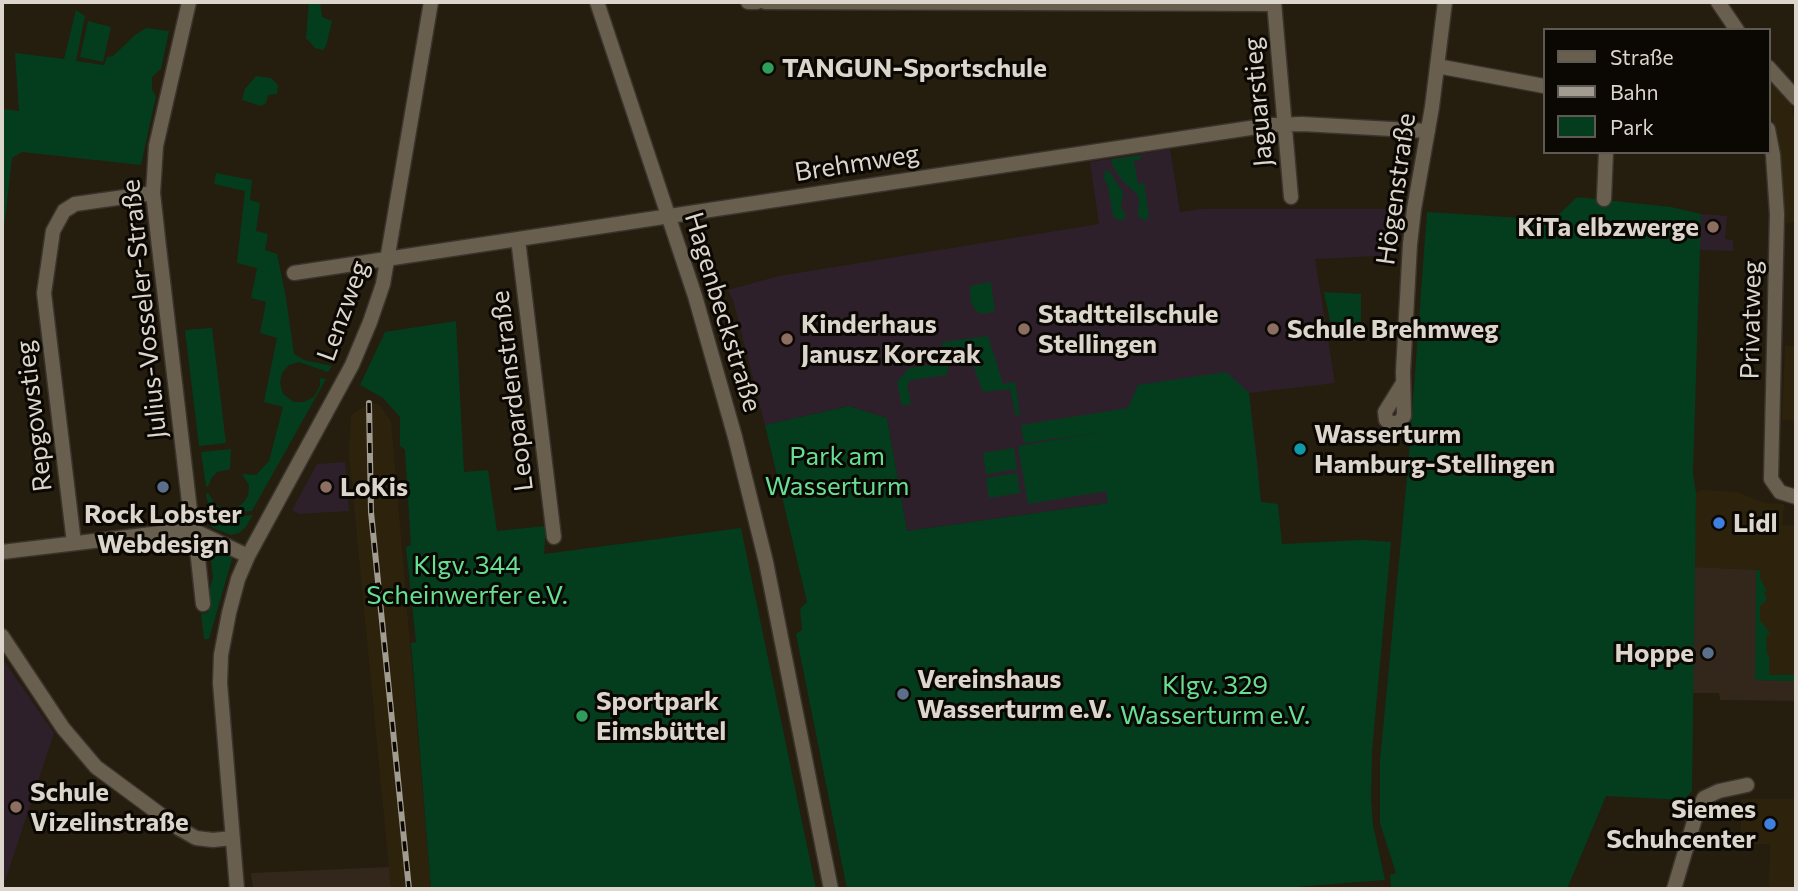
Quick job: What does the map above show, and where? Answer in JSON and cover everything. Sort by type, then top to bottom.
[{"type":"street","name":"Julius-Vosseler-Straße","points":[[189,2],[156,146],[153,193],[191,519],[195,531],[204,604]]},
{"type":"street","name":"Lenzweg","points":[[232,838],[220,683],[221,656],[229,613],[238,579],[248,556],[358,352],[383,284],[431,2]]},
{"type":"street","name":"Hagenbeckstraße","points":[[597,2],[695,296],[749,489],[831,889]]},
{"type":"street","points":[[748,2],[757,2]]},
{"type":"street","points":[[765,2],[1274,3]]},
{"type":"street","name":"Högenstraße","points":[[1403,383],[1410,244],[1445,2]]},
{"type":"street","points":[[1718,2],[1736,28]]},
{"type":"street","name":"Jaguarstieg","points":[[1274,3],[1283,124],[1292,197]]},
{"type":"street","points":[[1437,66],[1542,86]]},
{"type":"street","points":[[1770,69],[1796,98]]},
{"type":"street","name":"Brehmweg","points":[[294,273],[1283,124],[1427,131]]},
{"type":"street","name":"Privatweg","points":[[1770,139],[1777,209],[1771,479],[1780,492],[1796,497]]},
{"type":"street","points":[[1604,199],[1606,154]]},
{"type":"street","name":"Repgowstieg","points":[[74,543],[44,293],[53,231],[60,217],[75,204],[153,193]]},
{"type":"street","name":"Leopardenstraße","points":[[518,239],[554,537]]},
{"type":"street","points":[[2,552],[195,531],[248,556]]},
{"type":"street","points":[[2,636],[63,728],[96,767],[196,838],[232,838],[237,889]]},
{"type":"street","points":[[1674,889],[1696,815],[1704,798],[1719,791],[1747,786]]},
{"type":"shaded area","points":[[1770,81],[1793,108],[1792,113],[1796,120],[1796,222],[1786,223],[1777,131],[1770,115]]},
{"type":"shaded area","name":"Stadtteilschule Stellingen","points":[[1170,149],[1180,212],[1202,209],[1402,209],[1398,255],[1315,259],[1335,383],[1249,393],[1259,476],[1108,503],[907,531],[887,418],[849,406],[765,425],[733,300],[728,290],[779,276],[1099,224],[1090,162]]},
{"type":"shaded area","name":"KiTa elbzwerge","points":[[1701,214],[1727,216],[1725,239],[1733,240],[1733,251],[1699,250]]},
{"type":"shaded area","points":[[1785,346],[1796,346],[1796,421],[1782,420]]},
{"type":"shaded area","points":[[369,403],[379,404],[391,421],[431,889],[391,889],[349,453],[351,415]]},
{"type":"shaded area","name":"LoKis","points":[[345,462],[349,511],[299,514],[292,510],[317,464]]},
{"type":"shaded area","points":[[1702,490],[1737,492],[1765,503],[1784,504],[1782,525],[1796,526],[1796,681],[1760,680],[1760,570],[1694,567],[1696,493]]},
{"type":"shaded area","points":[[1694,567],[1760,570],[1760,680],[1796,681],[1796,701],[1720,700],[1719,693],[1692,693]]},
{"type":"shaded area","name":"Schule Vizelinstraße","points":[[2,658],[54,733],[5,881],[2,880]]},
{"type":"shaded area","points":[[1741,799],[1796,799],[1796,889],[1769,889],[1770,844],[1741,844]]},
{"type":"shaded area","points":[[389,867],[391,889],[253,889],[251,873]]},
{"type":"green space","points":[[309,2],[320,2],[322,17],[332,21],[323,50],[315,48],[306,38]]},
{"type":"green space","points":[[76,10],[85,16],[76,61],[104,65],[107,57],[113,56],[146,28],[169,31],[161,69],[152,77],[152,90],[156,96],[141,165],[22,152],[12,158],[2,245],[2,109],[19,111],[15,53],[64,59]]},
{"type":"green space","points":[[88,21],[111,27],[103,62],[80,57]]},
{"type":"green space","points":[[256,76],[271,78],[278,85],[277,94],[268,95],[266,103],[261,106],[242,100],[245,89]]},
{"type":"green space","points":[[1141,155],[1141,159],[1134,161],[1138,184],[1144,183],[1149,217],[1145,221],[1138,216],[1137,194],[1122,180],[1112,165],[1112,159]]},
{"type":"green space","points":[[1105,171],[1109,171],[1123,192],[1121,207],[1126,217],[1120,221],[1113,216],[1108,185],[1104,180]]},
{"type":"green space","points":[[216,173],[252,180],[250,200],[260,203],[256,231],[268,234],[265,250],[277,254],[294,354],[304,360],[332,366],[328,372],[299,362],[289,365],[282,373],[280,383],[283,394],[294,402],[304,402],[314,397],[320,386],[320,378],[326,379],[252,511],[210,515],[208,493],[216,505],[224,509],[235,509],[248,496],[249,485],[242,474],[256,475],[269,461],[283,407],[264,402],[277,338],[260,333],[266,302],[251,298],[257,268],[237,263],[245,191],[214,184]]},
{"type":"green space","points":[[1577,197],[1671,207],[1701,214],[1693,473],[1696,493],[1692,791],[1684,800],[1606,796],[1567,889],[1391,889],[1390,875],[1396,873],[1380,823],[1380,761],[1408,467],[1427,212],[1553,220]]},
{"type":"green space","points":[[991,282],[995,311],[983,314],[976,311],[971,303],[970,286]]},
{"type":"green space","points":[[1324,292],[1361,294],[1361,327],[1354,327],[1352,322],[1331,325]]},
{"type":"green space","name":"Klgv. 344 Scheinwerfer e.V.","points":[[456,321],[464,472],[488,470],[497,531],[546,526],[544,554],[741,528],[816,889],[431,889],[411,643],[416,642],[406,547],[411,545],[405,450],[400,446],[400,417],[383,398],[360,385],[385,332]]},
{"type":"green space","points":[[212,328],[226,443],[199,446],[185,330]]},
{"type":"green space","points":[[988,336],[1003,384],[1015,382],[1020,415],[1016,416],[1010,389],[983,392],[969,354],[950,356],[947,375],[911,380],[907,385],[911,404],[902,406],[897,382],[909,368],[938,364],[943,342]]},
{"type":"green space","points":[[1226,372],[1249,393],[1261,502],[1278,504],[1282,544],[1362,540],[1391,542],[1372,751],[1371,799],[1373,825],[1385,880],[1267,889],[847,889],[796,634],[802,630],[800,609],[807,602],[765,425],[849,406],[887,418],[907,531],[1108,503],[1106,491],[1028,504],[1018,446],[1098,433],[1024,443],[1021,425],[1128,408],[1138,385]]},
{"type":"green space","points":[[1014,448],[1017,469],[986,474],[983,453]]},
{"type":"green space","points":[[231,449],[230,469],[217,472],[208,487],[206,486],[201,452]]},
{"type":"green space","points":[[1017,473],[1020,493],[989,498],[986,478]]},
{"type":"green space","points":[[253,515],[245,528],[231,535],[213,528],[204,520]]},
{"type":"green space","points":[[205,540],[230,552],[232,559],[209,639],[204,639],[201,614],[208,612],[213,577],[211,560],[205,550]]},
{"type":"green space","points":[[1756,570],[1760,570],[1760,578],[1767,591],[1764,592],[1767,599],[1760,606],[1760,620],[1769,632],[1766,636],[1769,675],[1796,675],[1796,681],[1755,680]]},
{"type":"railway","points":[[369,403],[371,512],[409,889]]},
{"type":"place","name":"TANGUN-Sportschule","points":[[768,68]]},
{"type":"place","name":"KiTa elbzwerge","points":[[1713,227]]},
{"type":"place","name":"Stadtteilschule Stellingen","points":[[1024,329]]},
{"type":"place","name":"Schule Brehmweg","points":[[1273,329]]},
{"type":"place","name":"Kinderhaus Janusz Korczak","points":[[787,339]]},
{"type":"place","name":"Wasserturm Hamburg-Stellingen","points":[[1300,449]]},
{"type":"place","name":"Rock Lobster Webdesign","points":[[163,487]]},
{"type":"place","name":"LoKis","points":[[326,487]]},
{"type":"place","name":"Lidl","points":[[1719,523]]},
{"type":"place","name":"Hoppe","points":[[1708,653]]},
{"type":"place","name":"Vereinshaus Wasserturm e.V.","points":[[903,694]]},
{"type":"place","name":"Sportpark Eimsbüttel","points":[[582,716]]},
{"type":"place","name":"Schule Vizelinstraße","points":[[16,807]]},
{"type":"place","name":"Siemes Schuhcenter","points":[[1770,824]]},
{"type":"park label","name":"Park am Wasserturm","points":[[837,471]]},
{"type":"park label","name":"Klgv. 329 Wasserturm e.V.","points":[[1215,700]]}]
